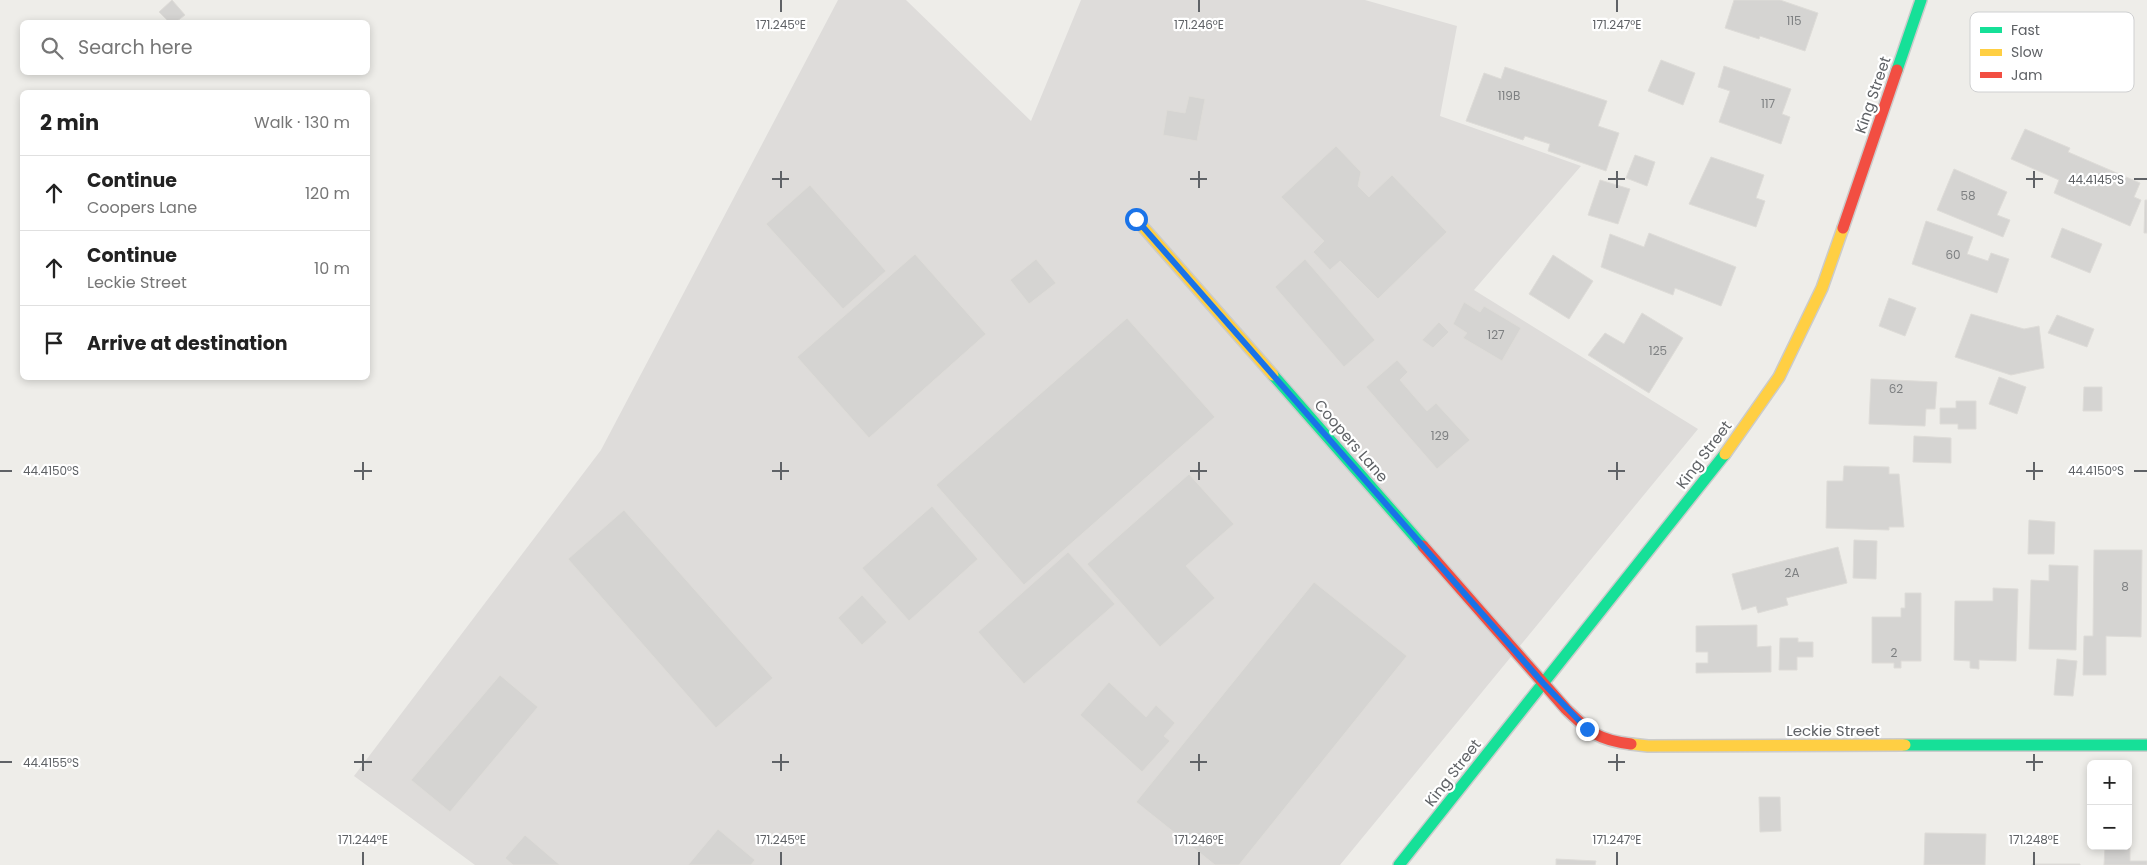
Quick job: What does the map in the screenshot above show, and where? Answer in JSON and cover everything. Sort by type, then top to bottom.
[{"type":"main road","name":"King Street","points":[[1399,865],[1722,459],[1779,377],[1822,288],[1921,0]]},
{"type":"main road","name":"Coopers Lane","points":[[1136,219],[1543,683]]},
{"type":"main road","name":"Leckie Street","points":[[1543,683],[1587,729],[1608,741],[1648,746],[2147,745]]},
{"type":"shaded area","points":[[838,0],[906,0],[1031,121],[1081,0],[1365,0],[1457,26],[1440,116],[1581,166],[1474,290],[1698,429],[1340,865],[475,865],[354,776],[601,450]]},
{"type":"building","points":[[172,0],[185,15],[179,20],[167,20],[159,12]]},
{"type":"building","points":[[1734,0],[1780,0],[1818,13],[1805,51],[1760,36],[1759,39],[1725,28]]},
{"type":"building","points":[[1661,60],[1695,73],[1683,105],[1648,91]]},
{"type":"building","points":[[1724,66],[1791,89],[1782,114],[1790,117],[1781,144],[1719,122],[1730,91],[1718,87]]},
{"type":"building","points":[[1505,67],[1607,101],[1598,126],[1619,133],[1606,171],[1548,151],[1550,144],[1525,136],[1523,140],[1466,121],[1484,73],[1501,79]]},
{"type":"building","points":[[1189,96],[1205,99],[1197,141],[1163,135],[1167,110],[1185,113]]},
{"type":"building","points":[[2025,129],[2070,148],[2068,152],[2140,183],[2134,197],[2141,200],[2130,226],[2054,193],[2059,180],[2011,159]]},
{"type":"building","points":[[1336,146],[1361,172],[1358,186],[1369,197],[1392,175],[1447,232],[1378,299],[1340,261],[1330,270],[1313,252],[1324,241],[1281,197]]},
{"type":"building","points":[[1635,155],[1655,162],[1647,186],[1626,178]]},
{"type":"building","points":[[1711,157],[1764,175],[1756,198],[1765,201],[1756,227],[1689,204]]},
{"type":"building","points":[[1954,169],[2007,192],[1997,215],[2010,220],[2003,237],[1937,210]]},
{"type":"building","points":[[1600,180],[1630,189],[1618,224],[1588,215]]},
{"type":"building","points":[[810,185],[886,271],[843,309],[766,224]]},
{"type":"building","points":[[2145,200],[2147,200],[2147,233],[2144,233]]},
{"type":"building","points":[[1926,221],[1973,237],[1967,254],[1988,261],[1991,253],[2009,259],[1997,293],[1912,264]]},
{"type":"building","points":[[2062,228],[2102,244],[2090,273],[2051,257]]},
{"type":"building","points":[[1649,233],[1736,267],[1721,306],[1675,288],[1673,295],[1601,267],[1610,234],[1644,247]]},
{"type":"building","points":[[915,254],[986,334],[869,438],[797,357]]},
{"type":"building","points":[[1553,255],[1593,281],[1569,319],[1529,294]]},
{"type":"building","points":[[1036,259],[1056,283],[1029,304],[1010,280]]},
{"type":"building","points":[[1305,259],[1375,340],[1344,367],[1275,287]]},
{"type":"building","points":[[1889,298],[1916,308],[1905,336],[1879,326]]},
{"type":"building","points":[[1464,302],[1480,312],[1484,306],[1521,328],[1502,361],[1463,338],[1467,333],[1453,324]]},
{"type":"building","points":[[1642,313],[1683,338],[1649,393],[1588,355],[1605,333],[1624,344]]},
{"type":"building","points":[[1971,314],[2024,329],[2039,326],[2044,368],[2011,375],[1955,357]]},
{"type":"building","points":[[2057,315],[2094,329],[2087,347],[2048,333]]},
{"type":"building","points":[[1127,318],[1215,417],[1024,585],[936,485]]},
{"type":"building","points":[[1439,322],[1449,332],[1433,348],[1422,340]]},
{"type":"building","points":[[1397,360],[1408,372],[1400,380],[1427,411],[1436,403],[1470,440],[1437,469],[1366,387]]},
{"type":"building","points":[[1999,377],[2026,387],[2017,414],[1989,404]]},
{"type":"building","points":[[1871,379],[1937,382],[1935,409],[1926,409],[1925,426],[1869,424]]},
{"type":"building","points":[[2084,387],[2102,387],[2102,411],[2083,411]]},
{"type":"building","points":[[1956,401],[1976,401],[1976,429],[1958,429],[1958,424],[1940,424],[1940,408],[1956,408]]},
{"type":"building","points":[[1914,436],[1951,438],[1951,463],[1913,462]]},
{"type":"building","points":[[1844,466],[1889,467],[1889,474],[1899,474],[1904,527],[1889,527],[1889,530],[1826,528],[1827,481],[1843,481]]},
{"type":"building","points":[[1189,474],[1234,524],[1186,566],[1215,598],[1160,647],[1087,564]]},
{"type":"building","points":[[932,506],[978,559],[909,621],[862,568]]},
{"type":"building","points":[[624,510],[773,678],[716,728],[568,559]]},
{"type":"building","points":[[2029,520],[2055,522],[2054,554],[2028,554]]},
{"type":"building","points":[[1854,540],[1877,541],[1876,579],[1853,578]]},
{"type":"building","points":[[1838,547],[1847,583],[1786,598],[1788,605],[1758,613],[1756,606],[1742,610],[1732,574]]},
{"type":"building","points":[[2094,550],[2142,550],[2141,637],[2106,636],[2106,675],[2083,675],[2084,636],[2093,636]]},
{"type":"building","points":[[1068,552],[1115,604],[1024,684],[978,632]]},
{"type":"building","points":[[2049,565],[2078,566],[2076,650],[2029,649],[2031,580],[2049,581]]},
{"type":"building","points":[[1314,582],[1407,656],[1239,865],[1215,865],[1136,802]]},
{"type":"building","points":[[1993,588],[2018,589],[2016,661],[1979,660],[1979,669],[1970,668],[1970,661],[1954,660],[1955,601],[1993,601]]},
{"type":"building","points":[[1905,593],[1921,593],[1921,661],[1901,661],[1901,668],[1894,668],[1894,663],[1872,663],[1872,617],[1901,617],[1901,608],[1905,608]]},
{"type":"building","points":[[862,595],[887,622],[862,645],[838,618]]},
{"type":"building","points":[[1757,625],[1757,647],[1771,646],[1771,672],[1696,673],[1696,663],[1708,663],[1708,652],[1696,652],[1696,626]]},
{"type":"building","points":[[1780,638],[1798,638],[1798,642],[1813,642],[1813,657],[1797,657],[1797,670],[1779,670]]},
{"type":"building","points":[[2057,659],[2077,661],[2073,696],[2054,695]]},
{"type":"building","points":[[500,675],[538,707],[450,812],[411,780]]},
{"type":"building","points":[[1109,682],[1146,717],[1156,705],[1175,723],[1164,736],[1170,741],[1142,772],[1080,715]]},
{"type":"building","points":[[1759,797],[1780,797],[1781,831],[1760,832]]},
{"type":"building","points":[[718,829],[755,860],[751,865],[688,865]]},
{"type":"building","points":[[1925,833],[1986,834],[1985,865],[1924,865]]},
{"type":"building","points":[[525,835],[560,865],[513,865],[505,858]]},
{"type":"building","points":[[2105,850],[2130,850],[2130,861],[2147,861],[2147,865],[2104,865]]},
{"type":"building","points":[[1556,859],[1596,861],[1595,865],[1556,865]]},
{"type":"building","points":[[2080,864],[2080,865],[2032,865]]},
{"type":"traffic: fast","points":[[1897,70],[1921,0]]},
{"type":"traffic: fast","points":[[1273,375],[1423,546]]},
{"type":"traffic: fast","points":[[1399,865],[1725,454]]},
{"type":"traffic: fast","points":[[1905,745],[2147,745]]},
{"type":"traffic: slow","points":[[1136,219],[1273,375]]},
{"type":"traffic: slow","points":[[1725,454],[1779,377],[1822,288],[1843,228]]},
{"type":"traffic: slow","points":[[1631,744],[1648,746],[1905,745]]},
{"type":"traffic: jam","points":[[1843,228],[1897,70]]},
{"type":"traffic: jam","points":[[1423,546],[1574,717],[1595,734],[1610,740],[1631,744]]},
{"type":"route","points":[[1136,219],[1543,683],[1587,729]]}]
